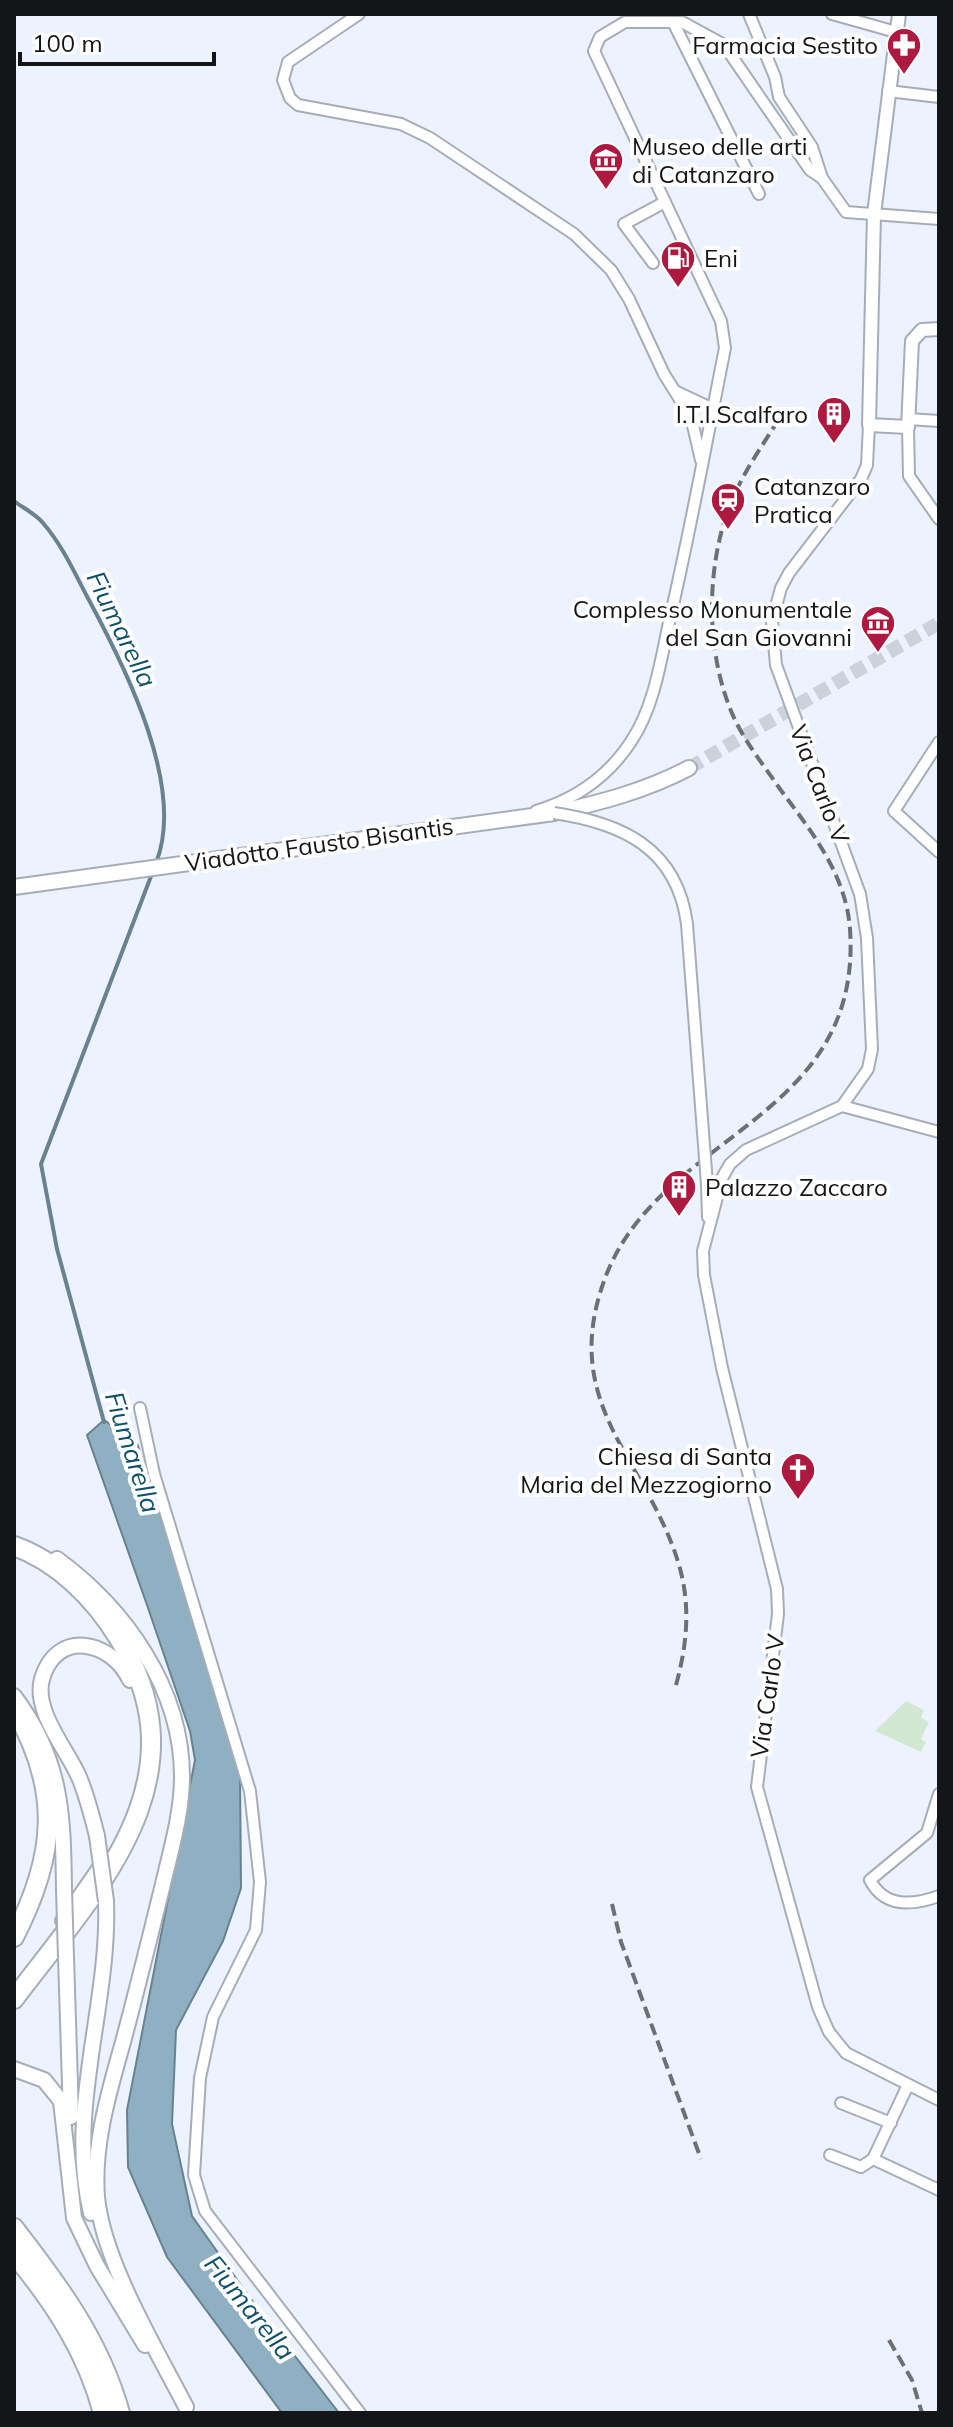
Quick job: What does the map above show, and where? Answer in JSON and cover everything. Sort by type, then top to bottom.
[{"type":"highway","points":[[14,1546],[35,1554],[69,1580],[113,1630],[143,1686],[151,1737],[145,1792],[127,1842],[95,1892],[14,1999]]},
{"type":"highway","points":[[14,1708],[33,1743],[40,1764],[49,1826],[40,1882],[14,1937]]},
{"type":"highway","points":[[14,2228],[78,2314],[101,2359],[120,2413]]},
{"type":"highway","points":[[14,2254],[67,2325],[91,2375],[103,2413]]},
{"type":"main road","name":"Viadotto Fausto Bisantis","points":[[14,887],[554,813],[623,797],[689,768]]},
{"type":"main road","points":[[14,1537],[56,1558],[106,1599],[154,1668],[178,1748],[182,1777],[171,1853],[108,2098],[98,2158],[100,2218],[142,2321],[188,2410]]},
{"type":"main road","points":[[14,1985],[111,1851],[126,1824],[136,1791],[142,1740],[133,1684],[113,1655],[93,1645],[79,1645],[63,1652],[50,1665],[42,1679],[41,1699],[78,1774],[97,1836],[106,1901],[106,1949],[85,2104],[83,2159],[89,2205],[100,2246],[120,2289],[142,2321]]},
{"type":"main road","points":[[14,1696],[35,1728],[56,1778],[62,1820],[75,2176],[97,2266]]},
{"type":"main road","points":[[14,2069],[44,2080],[61,2101],[74,2218],[97,2266],[188,2410]]},
{"type":"street","points":[[359,14],[294,54],[284,70],[283,80],[290,98],[307,109],[401,124],[430,138],[574,234],[611,270],[691,417],[702,470]]},
{"type":"street","points":[[749,14],[775,77],[779,97],[812,147],[822,178],[846,212],[939,219]]},
{"type":"street","points":[[832,14],[896,32]]},
{"type":"street","points":[[899,14],[874,214],[869,425],[939,421]]},
{"type":"street","points":[[513,817],[573,797],[591,786],[633,739],[651,698],[714,416],[725,335],[594,51],[600,37],[625,22],[682,22],[724,45],[810,170],[822,178]]},
{"type":"street","points":[[673,22],[759,194]]},
{"type":"street","points":[[888,91],[939,97]]},
{"type":"street","points":[[653,263],[624,224],[665,202]]},
{"type":"street","points":[[939,329],[922,330],[912,341],[908,423],[909,476],[939,519]]},
{"type":"street","points":[[695,400],[706,394],[719,379]]},
{"type":"street","points":[[677,392],[709,407],[714,416]]},
{"type":"street","points":[[691,417],[704,419],[714,416]]},
{"type":"street","name":"Via Carlo V","points":[[842,1106],[868,1069],[872,1049],[865,918],[853,872],[776,665],[772,630],[776,605],[789,573],[865,472],[869,425]]},
{"type":"street","points":[[939,742],[894,811],[939,852]]},
{"type":"street","points":[[554,813],[594,820],[629,834],[656,854],[682,893],[708,1227]]},
{"type":"street","points":[[708,1227],[730,1164],[746,1150],[842,1106],[939,1132]]},
{"type":"street","name":"Via Carlo V","points":[[708,1227],[704,1275],[722,1368],[779,1602],[757,1769],[761,1807],[823,2021],[846,2053],[939,2100]]},
{"type":"street","points":[[140,1408],[154,1474],[250,1791],[260,1882],[256,1930],[213,2017],[200,2078],[194,2175],[205,2211],[360,2413]]},
{"type":"street","points":[[939,1794],[927,1833],[870,1880],[884,1896],[913,1905],[939,1896]]},
{"type":"street","points":[[830,2155],[861,2167],[873,2159],[908,2085]]},
{"type":"street","points":[[841,2103],[891,2123]]},
{"type":"street","points":[[873,2159],[939,2190]]},
{"type":"green space","points":[[906,1701],[924,1710],[921,1718],[929,1722],[921,1739],[926,1742],[921,1752],[875,1731]]},
{"type":"water","points":[[104,1420],[137,1443],[240,1775],[241,1888],[223,1941],[176,2030],[172,2124],[192,2216],[250,2298],[339,2413],[282,2413],[167,2257],[128,2167],[127,2110],[195,1760],[190,1731],[87,1435]]},
{"type":"waterway","name":"Fiumarella","points":[[14,501],[40,520],[63,551],[135,694],[158,765],[163,800],[163,833],[156,863]]},
{"type":"waterway","name":"Fiumarella","points":[[104,1422],[57,1249],[41,1164],[153,871]]},
{"type":"tunnel","points":[[689,768],[939,623]]},
{"type":"railway","points":[[676,1685],[686,1625],[683,1580],[665,1528],[613,1430],[600,1398],[592,1363],[593,1325],[604,1281],[630,1231],[667,1190],[792,1086],[824,1045],[845,994],[850,929],[842,890],[815,837],[736,722],[726,698],[714,645],[715,562],[728,510],[752,462],[781,416]]},
{"type":"railway","points":[[612,1904],[621,1942],[701,2159]]},
{"type":"railway","points":[[889,2340],[912,2380],[922,2413]]},
{"type":"place","name":"Farmacia Sestito","points":[[904,76]]},
{"type":"place","name":"Museo delle arti di Catanzaro","points":[[606,191]]},
{"type":"place","name":"Eni","points":[[678,289]]},
{"type":"place","name":"I.T.I.Scalfaro","points":[[834,445]]},
{"type":"place","name":"Catanzaro Pratica","points":[[728,531]]},
{"type":"place","name":"Complesso Monumentale del San Giovanni","points":[[878,654]]},
{"type":"place","name":"Palazzo Zaccaro","points":[[679,1218]]},
{"type":"place","name":"Chiesa di Santa Maria del Mezzogiorno","points":[[798,1501]]}]
